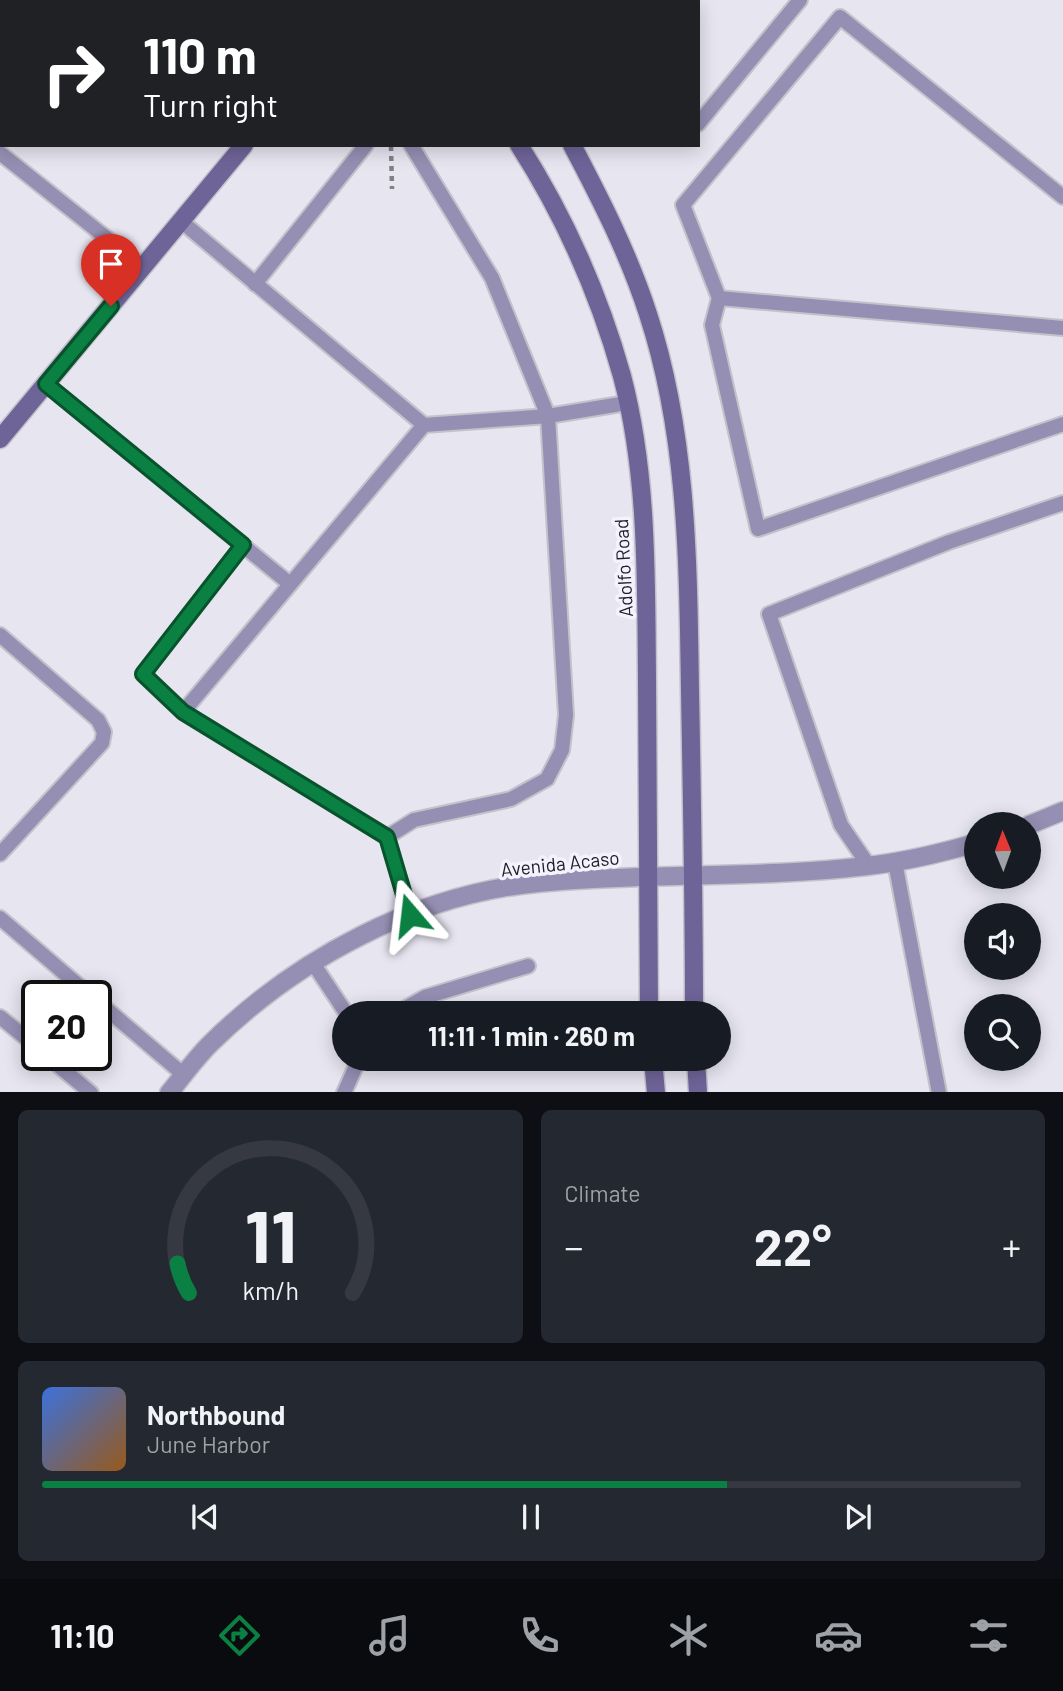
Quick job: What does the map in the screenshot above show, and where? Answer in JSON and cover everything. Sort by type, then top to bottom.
[{"type":"main road","points":[[0,439],[242,147]]},
{"type":"main road","name":"Adolfo Road","points":[[520,147],[563,218],[588,275],[609,336],[636,450],[643,537],[649,1001]]},
{"type":"main road","points":[[573,147],[627,256],[649,314],[666,379],[678,447],[688,540],[694,1001]]},
{"type":"main road","points":[[654,1071],[656,1092]]},
{"type":"main road","points":[[696,1071],[698,1092]]},
{"type":"street","points":[[1041,820],[1063,811]]},
{"type":"street","name":"Avenida Acaso","points":[[170,1092],[211,1044],[260,999],[313,964],[376,929],[410,915],[481,893],[536,883],[869,866],[964,846]]},
{"type":"lane","points":[[700,122],[800,0]]},
{"type":"lane","points":[[1063,197],[840,17],[683,205],[719,298],[712,325],[758,529],[1063,424]]},
{"type":"lane","points":[[255,284],[364,147]]},
{"type":"lane","points":[[387,837],[414,820],[511,799],[547,779],[562,750],[566,715],[548,416],[492,278],[412,147]]},
{"type":"lane","points":[[0,153],[143,267]]},
{"type":"lane","points":[[181,221],[424,425],[548,416],[627,403]]},
{"type":"lane","points":[[719,298],[1063,328]]},
{"type":"lane","points":[[46,384],[290,584]]},
{"type":"lane","points":[[183,712],[424,425]]},
{"type":"lane","points":[[869,866],[841,825],[769,614],[949,542],[1063,503]]},
{"type":"lane","points":[[243,545],[143,674],[183,712],[387,837],[410,915]]},
{"type":"lane","points":[[0,635],[98,720],[104,732],[102,743],[0,854]]},
{"type":"lane","points":[[895,862],[939,1092]]},
{"type":"lane","points":[[0,918],[72,980]]},
{"type":"lane","points":[[313,964],[338,1001]]},
{"type":"lane","points":[[418,1001],[528,966]]},
{"type":"lane","points":[[112,1014],[184,1075]]},
{"type":"lane","points":[[0,1017],[21,1034]]},
{"type":"lane","points":[[65,1071],[90,1092]]},
{"type":"lane","points":[[344,1092],[354,1071]]},
{"type":"path","points":[[391,147],[392,189]]},
{"type":"route","points":[[111,306],[46,384],[243,545],[143,674],[183,712],[387,837],[410,915]]}]
